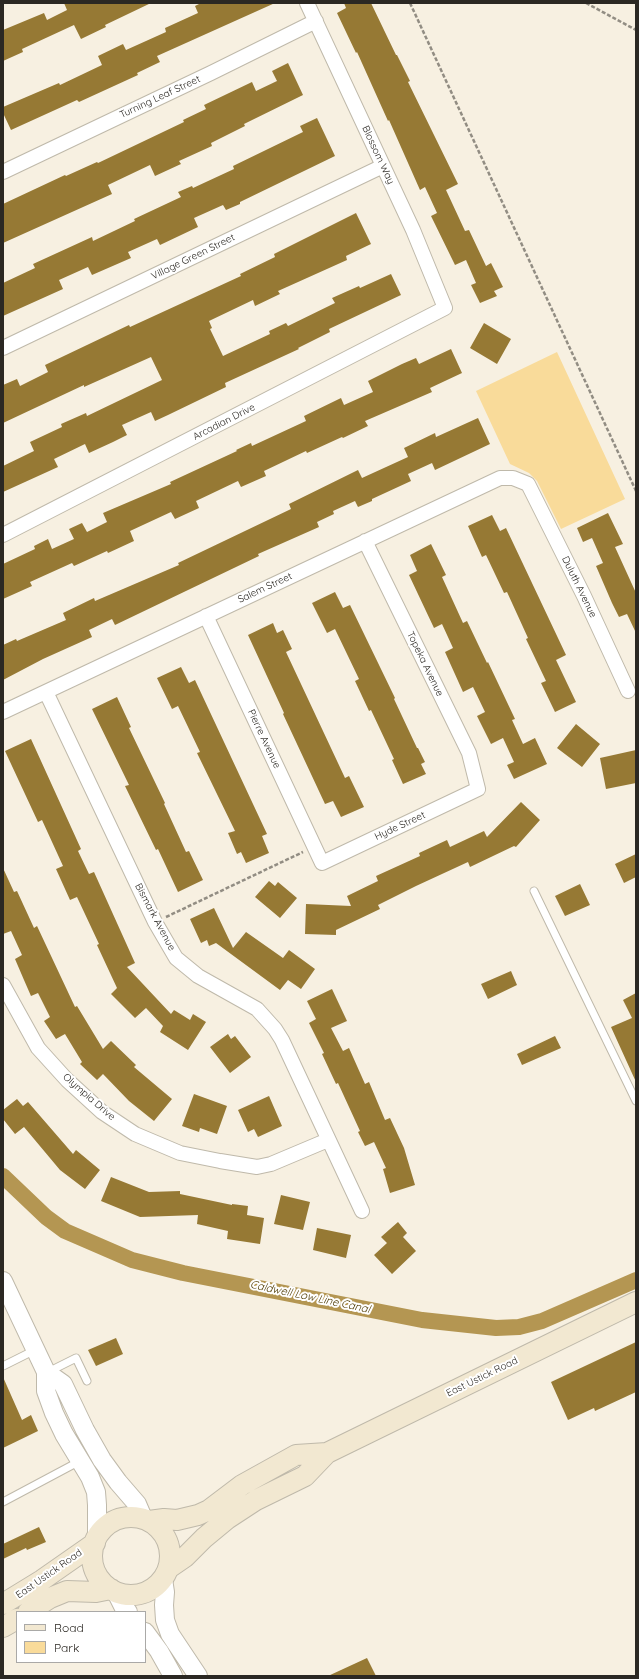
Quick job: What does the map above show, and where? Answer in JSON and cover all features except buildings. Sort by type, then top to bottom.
[{"type":"main road","name":"East Ustick Road","points":[[166,1573],[227,1519],[256,1500],[305,1476],[327,1453],[636,1302]]},
{"type":"main road","name":"East Ustick Road","points":[[146,1519],[177,1520],[198,1515],[209,1510],[242,1485],[266,1470],[296,1455],[327,1453]]},
{"type":"main road","points":[[130,1516],[146,1519],[154,1523],[163,1532],[169,1543],[171,1556],[166,1573],[154,1588],[142,1593],[129,1595],[114,1590],[105,1585],[96,1574],[92,1561],[92,1548],[96,1539],[106,1525],[118,1519],[130,1516]]},
{"type":"main road","name":"East Ustick Road","points":[[3,1604],[42,1580],[96,1539]]},
{"type":"main road","name":"East Ustick Road","points":[[30,1611],[50,1598],[67,1591],[96,1592],[114,1590]]},
{"type":"main road","points":[[3,1627],[16,1620]]},
{"type":"street","name":"Blossom Way","points":[[307,3],[413,230],[445,308]]},
{"type":"street","name":"Turning Leaf Street","points":[[3,172],[211,73],[316,21]]},
{"type":"street","name":"Village Green Street","points":[[3,348],[383,166]]},
{"type":"street","name":"Arcadian Drive","points":[[3,534],[445,308]]},
{"type":"street","name":"Salem Street","points":[[3,712],[500,478],[513,478],[528,484]]},
{"type":"street","name":"Duluth Avenue","points":[[528,484],[584,596],[628,691]]},
{"type":"street","name":"Topeka Avenue","points":[[365,541],[468,753],[478,789]]},
{"type":"street","name":"Pierre Avenue","points":[[206,616],[322,863]]},
{"type":"street","name":"Bismark Avenue","points":[[46,692],[155,922],[176,958],[198,976],[257,1009],[275,1029],[282,1040],[362,1211]]},
{"type":"street","name":"Hyde Street","points":[[322,863],[478,789]]},
{"type":"street","name":"Olympia Drive","points":[[3,985],[38,1048],[67,1080],[102,1112],[135,1134],[180,1152],[220,1161],[257,1166],[271,1164],[328,1140]]},
{"type":"street","points":[[3,1281],[46,1372],[46,1391],[64,1434],[90,1477],[96,1492],[96,1539]]},
{"type":"street","points":[[46,1372],[63,1384],[85,1430],[102,1460],[137,1504],[146,1519]]},
{"type":"street","points":[[166,1573],[164,1606],[165,1620],[170,1634],[198,1676]]},
{"type":"street","points":[[114,1590],[127,1611]]},
{"type":"street","points":[[146,1633],[159,1651],[173,1676]]},
{"type":"lane","points":[[534,891],[636,1101]]},
{"type":"lane","points":[[3,1366],[36,1350]]},
{"type":"lane","points":[[46,1372],[76,1358],[87,1381]]},
{"type":"lane","points":[[3,1502],[80,1461]]},
{"type":"path","points":[[410,3],[636,491]]},
{"type":"path","points":[[586,3],[636,30]]},
{"type":"path","points":[[155,922],[314,846]]},
{"type":"green space","points":[[557,352],[625,499],[561,529],[537,481],[529,473],[510,464],[476,391]]},
{"type":"waterway","name":"Caldwell Low Line Canal","points":[[3,1176],[46,1217],[65,1231],[132,1260],[183,1273],[422,1320],[496,1328],[519,1327],[542,1321],[636,1280]]}]
